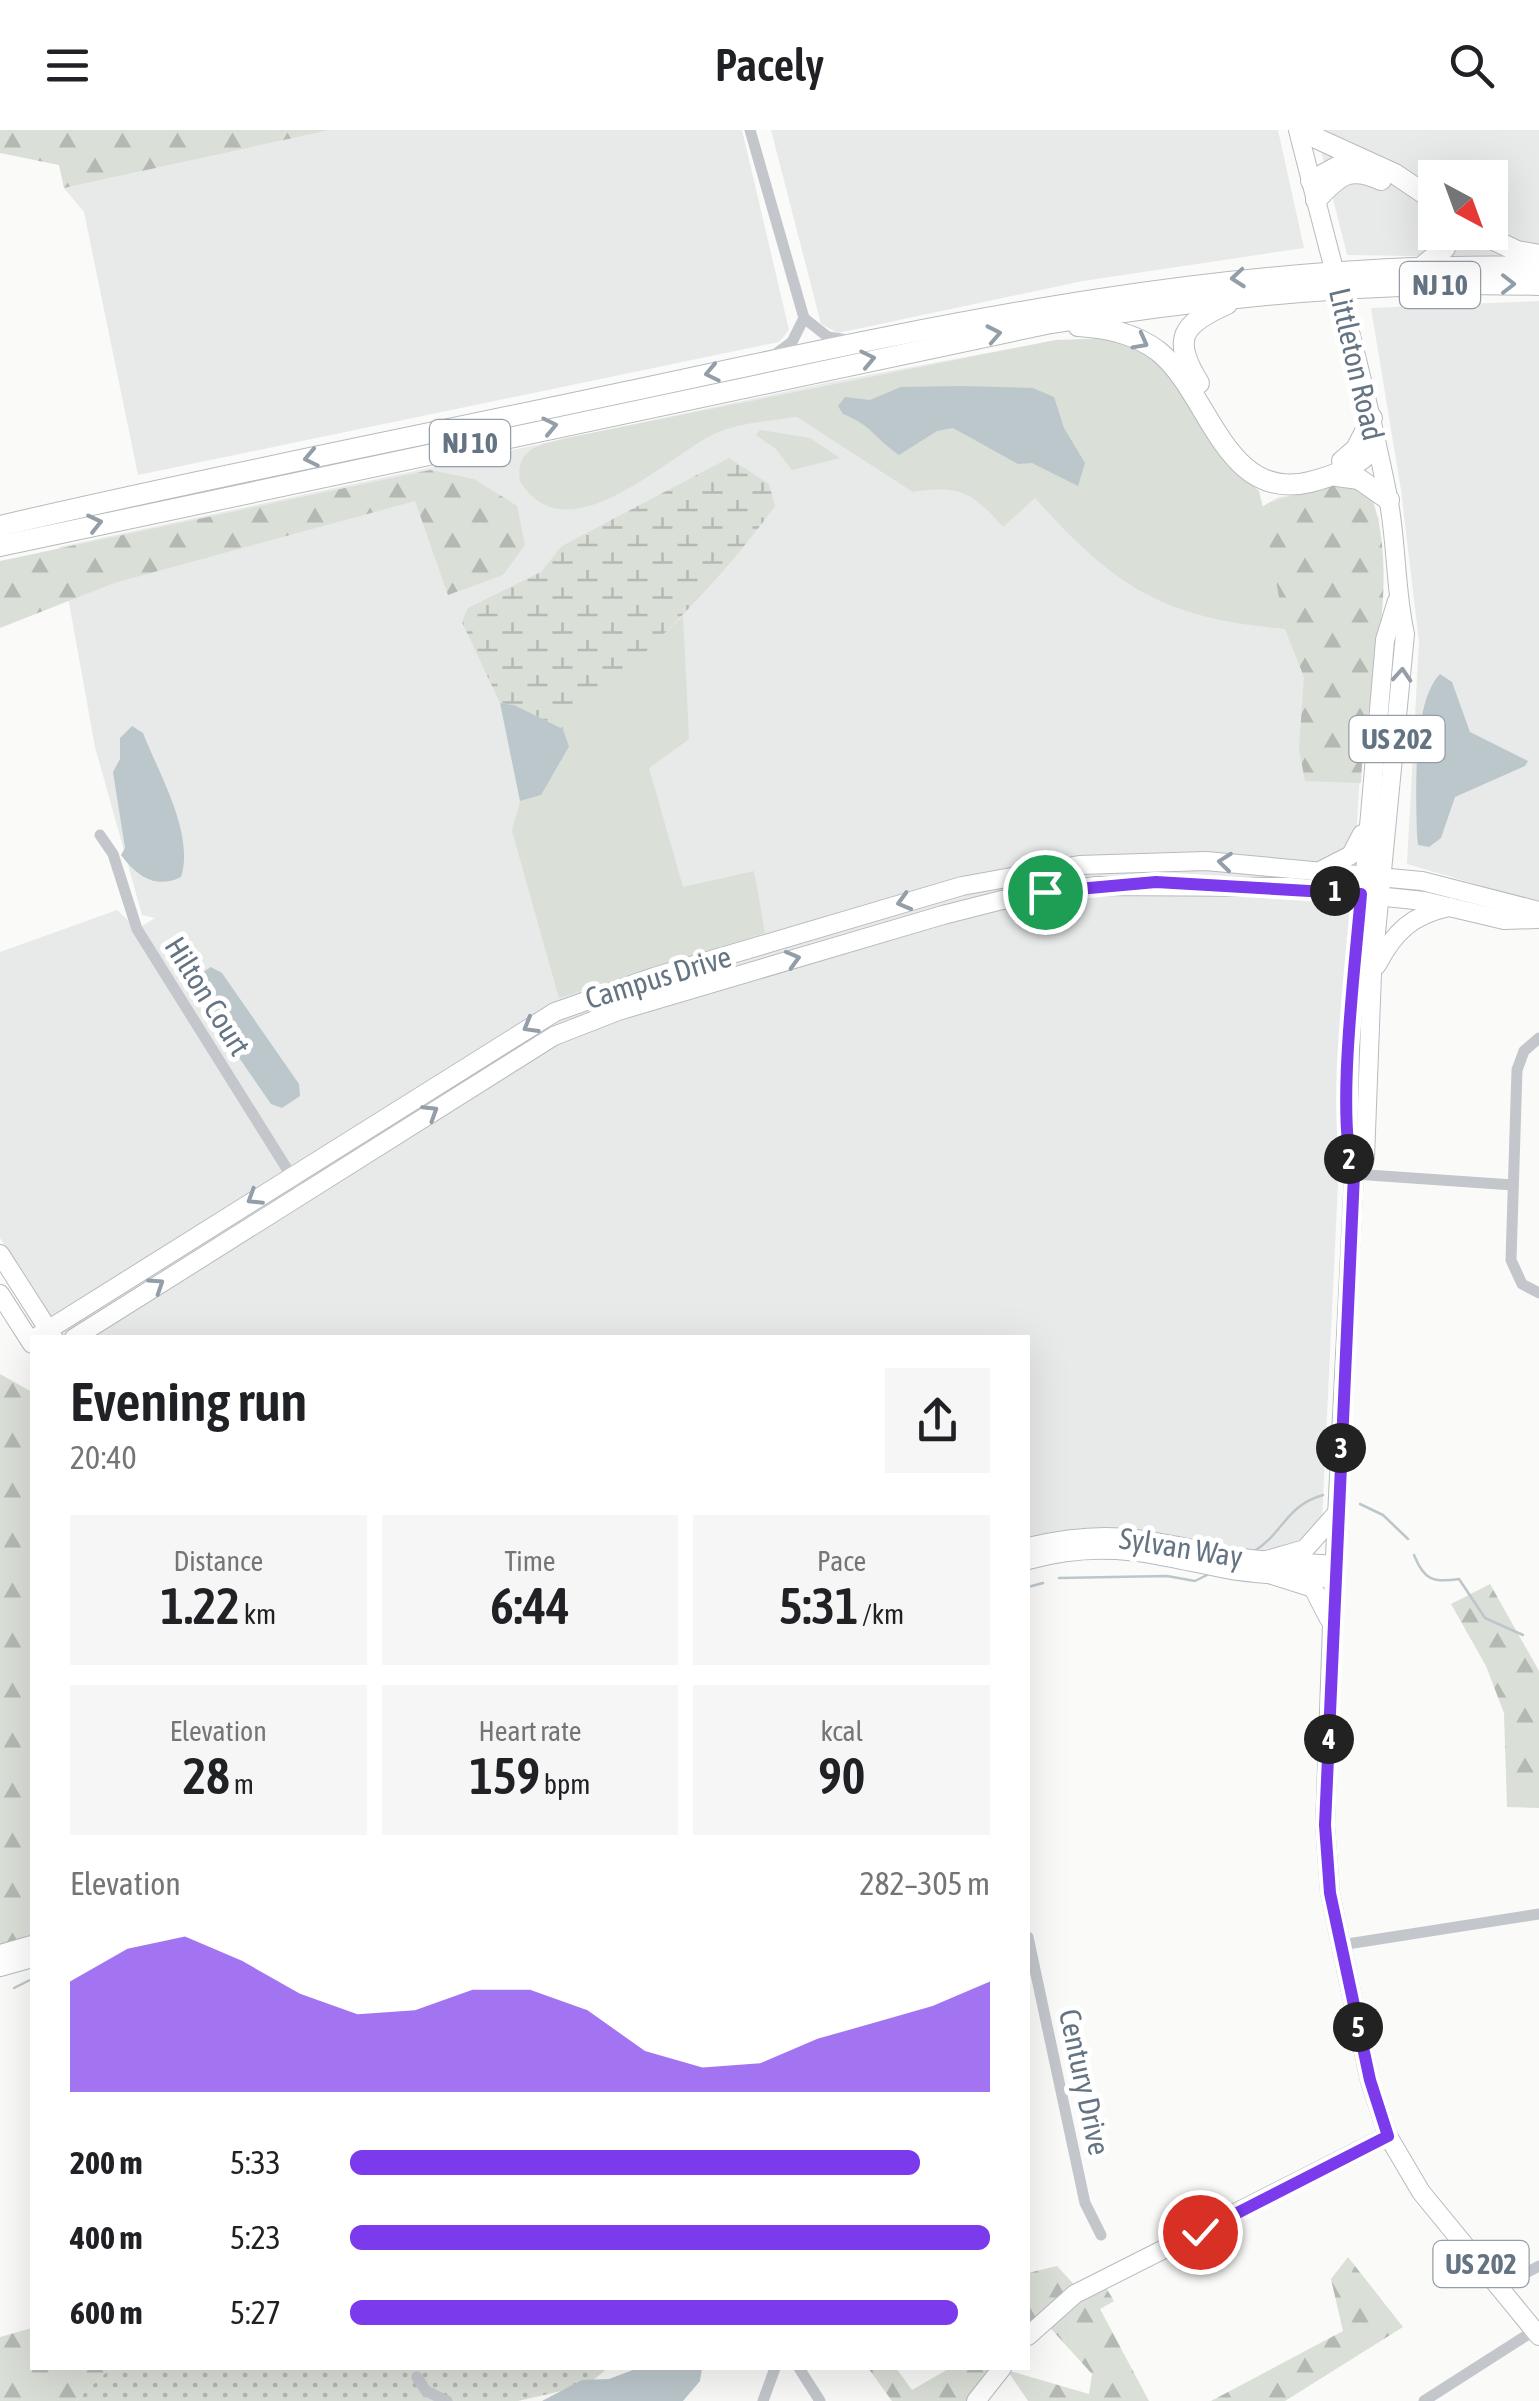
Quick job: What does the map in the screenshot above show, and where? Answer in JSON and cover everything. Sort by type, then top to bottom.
[{"type":"highway","points":[[1310,130],[1318,139],[1370,162],[1418,191]]},
{"type":"highway","points":[[1314,191],[1346,161],[1370,162]]},
{"type":"highway","points":[[1314,191],[1356,171],[1401,191],[1418,204]]},
{"type":"highway","points":[[1508,247],[1539,255]]},
{"type":"highway","points":[[1423,266],[1443,250]]},
{"type":"highway","name":"NJ 10","points":[[0,546],[1046,324],[1243,297],[1423,266],[1539,266]]},
{"type":"highway","name":"NJ 10","points":[[0,526],[764,362],[1083,298],[1338,279],[1539,285]]},
{"type":"highway","points":[[1243,297],[1194,321],[1186,331],[1183,349],[1211,404],[1252,461],[1286,473],[1339,462],[1356,450],[1372,418]]},
{"type":"highway","points":[[1046,324],[1118,331],[1155,349],[1174,368],[1232,456],[1256,476],[1288,485],[1335,476],[1359,464],[1376,446]]},
{"type":"highway","points":[[1335,476],[1359,479],[1389,500]]},
{"type":"street","points":[[750,130],[804,318],[828,337],[865,341]]},
{"type":"street","name":"Littleton Road","points":[[1298,130],[1372,418],[1389,500],[1397,601],[1405,634],[1372,974],[1364,1158],[1354,1174]]},
{"type":"street","points":[[764,362],[792,342],[804,318]]},
{"type":"street","name":"Littleton Road","points":[[1397,601],[1385,640],[1361,894],[1350,1067],[1348,1155],[1354,1174],[1325,1825],[1330,1893],[1370,2080],[1388,2136],[1421,2192],[1537,2333]]},
{"type":"street","points":[[1322,870],[1350,854],[1369,814]]},
{"type":"street","name":"Hilton Court","points":[[100,835],[113,854],[137,929],[302,1193]]},
{"type":"street","name":"Campus Drive","points":[[43,1335],[291,1174],[556,1012],[882,908],[1018,873],[1127,860],[1206,860],[1364,875],[1383,887]]},
{"type":"street","name":"Campus Drive","points":[[79,1335],[506,1065],[583,1023],[943,915],[1045,892],[1142,883],[1290,887],[1361,894],[1383,887]]},
{"type":"street","points":[[1383,887],[1441,884],[1539,915]]},
{"type":"street","points":[[1383,887],[1504,920],[1539,915]]},
{"type":"street","points":[[1372,974],[1402,927],[1421,914],[1449,907]]},
{"type":"street","points":[[1539,1038],[1524,1051],[1517,1070],[1512,1267],[1522,1284],[1539,1293]]},
{"type":"street","points":[[1354,1174],[1513,1185]]},
{"type":"street","points":[[0,1254],[37,1335]]},
{"type":"street","points":[[0,1294],[35,1335]]},
{"type":"street","points":[[1266,1566],[1305,1549],[1338,1513]]},
{"type":"street","name":"Sylvan Way","points":[[1030,1548],[1089,1534],[1117,1534],[1266,1566]]},
{"type":"street","name":"Sylvan Way","points":[[1030,1559],[1070,1549],[1116,1547],[1335,1572]]},
{"type":"street","points":[[1266,1566],[1313,1588],[1332,1628]]},
{"type":"street","points":[[1341,1945],[1539,1914]]},
{"type":"street","points":[[1,1960],[30,1946]]},
{"type":"street","name":"Century Drive","points":[[1030,1946],[1085,2203],[1101,2235]]},
{"type":"street","points":[[1,1960],[30,1958]]},
{"type":"street","points":[[1030,2334],[1076,2294],[1388,2136]]},
{"type":"street","points":[[1500,2286],[1539,2266]]},
{"type":"street","points":[[1424,2401],[1537,2333]]},
{"type":"street","points":[[763,2401],[774,2370]]},
{"type":"street","points":[[800,2370],[820,2401]]},
{"type":"street","points":[[976,2401],[1000,2370]]},
{"type":"street","points":[[417,2377],[426,2391],[447,2401]]},
{"type":"shaded area","points":[[330,130],[742,130],[789,330],[779,342],[138,475],[84,212],[64,188]]},
{"type":"shaded area","points":[[771,130],[1278,130],[1304,248],[1083,281],[838,333],[821,324]]},
{"type":"shaded area","points":[[1316,130],[1539,130],[1539,258],[1347,255]]},
{"type":"shaded area","points":[[1539,301],[1536,902],[1407,864],[1419,642],[1401,490],[1371,308]]},
{"type":"shaded area","points":[[1057,340],[1180,387],[1232,470],[1259,491],[1263,506],[1278,497],[1320,493],[1339,483],[1379,517],[1381,610],[1371,712],[1362,742],[1322,1521],[1308,1544],[1273,1556],[1144,1532],[1069,1530],[1030,1540],[1030,1335],[61,1335],[0,1238],[0,952],[117,910],[137,929],[155,918],[142,915],[95,747],[59,547],[831,382]]},
{"type":"shaded area","points":[[901,387],[1033,388],[1054,397],[1064,428],[1085,463],[1078,486],[1032,463],[1018,464],[953,428],[937,431],[899,455],[843,414],[838,406],[845,397],[870,400]]},
{"type":"shaded area","points":[[1440,674],[1452,682],[1470,732],[1528,761],[1525,766],[1455,797],[1441,838],[1429,847],[1418,845],[1418,750],[1424,705]]},
{"type":"shaded area","points":[[500,703],[514,705],[563,729],[569,747],[541,795],[520,801]]},
{"type":"shaded area","points":[[132,726],[143,733],[179,823],[184,860],[181,877],[172,881],[147,878],[121,855],[125,848],[113,772],[120,759],[120,738]]},
{"type":"shaded area","points":[[211,967],[222,973],[299,1084],[300,1096],[282,1108],[271,1104],[197,997],[194,978]]},
{"type":"shaded area","points":[[633,2370],[702,2370],[700,2381],[683,2401],[542,2401],[582,2380],[609,2379]]},
{"type":"green space","points":[[0,130],[330,130],[64,188],[59,165],[0,153]]},
{"type":"green space","points":[[1113,338],[1145,353],[1166,370],[1229,459],[1259,491],[1285,629],[1206,617],[1174,606],[1118,576],[1091,555],[1035,498],[1003,527],[964,493],[942,489],[913,492],[797,417],[744,424],[714,434],[644,479],[589,506],[563,509],[540,502],[520,481],[521,461],[531,450],[566,438],[1056,340]]},
{"type":"green space","points":[[760,430],[810,438],[840,458],[792,470],[776,449],[756,435]]},
{"type":"green space","points":[[729,458],[769,484],[775,506],[701,595],[563,729],[514,705],[500,703],[462,622],[468,608],[541,572],[562,546]]},
{"type":"green space","points":[[430,470],[474,479],[517,506],[525,545],[503,575],[448,595],[415,501],[114,583],[0,628],[0,561]]},
{"type":"green space","points":[[1339,483],[1370,492],[1383,563],[1383,600],[1361,783],[1305,781],[1299,749],[1304,677],[1285,629],[1262,507]]},
{"type":"green space","points":[[683,616],[689,739],[649,768],[683,887],[754,871],[765,933],[559,998],[512,831],[520,801],[541,795],[569,748],[563,729]]},
{"type":"green space","points":[[0,1374],[30,1391],[30,1940],[0,1948]]},
{"type":"green space","points":[[1490,1584],[1539,1671],[1539,1808],[1507,1807],[1504,1713],[1486,1666],[1451,1604]]},
{"type":"green space","points":[[1348,2257],[1403,2327],[1285,2401],[1211,2401],[1343,2331],[1331,2279]]},
{"type":"green space","points":[[1057,2266],[1081,2292],[1102,2281],[1114,2301],[1100,2309],[1149,2401],[1028,2401],[1007,2370],[1089,2394],[1092,2374],[1043,2320],[1030,2336],[1030,2273]]},
{"type":"green space","points":[[30,2329],[30,2370],[109,2370],[76,2401],[0,2401],[0,2337]]},
{"type":"green space","points":[[109,2370],[606,2370],[587,2385],[518,2401],[76,2401]]},
{"type":"green space","points":[[869,2370],[897,2370],[912,2390],[947,2370],[1002,2370],[977,2401],[892,2401]]},
{"type":"waterway","points":[[1253,1552],[1300,1506],[1323,1495]]},
{"type":"waterway","points":[[1360,1504],[1383,1515],[1408,1539]]},
{"type":"waterway","points":[[1414,1555],[1430,1578],[1459,1579],[1485,1618],[1523,1635]]},
{"type":"waterway","points":[[1059,1578],[1167,1576],[1195,1581],[1207,1575]]},
{"type":"waterway","points":[[1030,1586],[1043,1583]]},
{"type":"waterway","points":[[14,1988],[30,1980]]},
{"type":"route","points":[[1045,892],[1156,882],[1361,894],[1350,1048],[1348,1155],[1354,1174],[1325,1825],[1330,1893],[1370,2080],[1388,2136],[1200,2232]]}]
